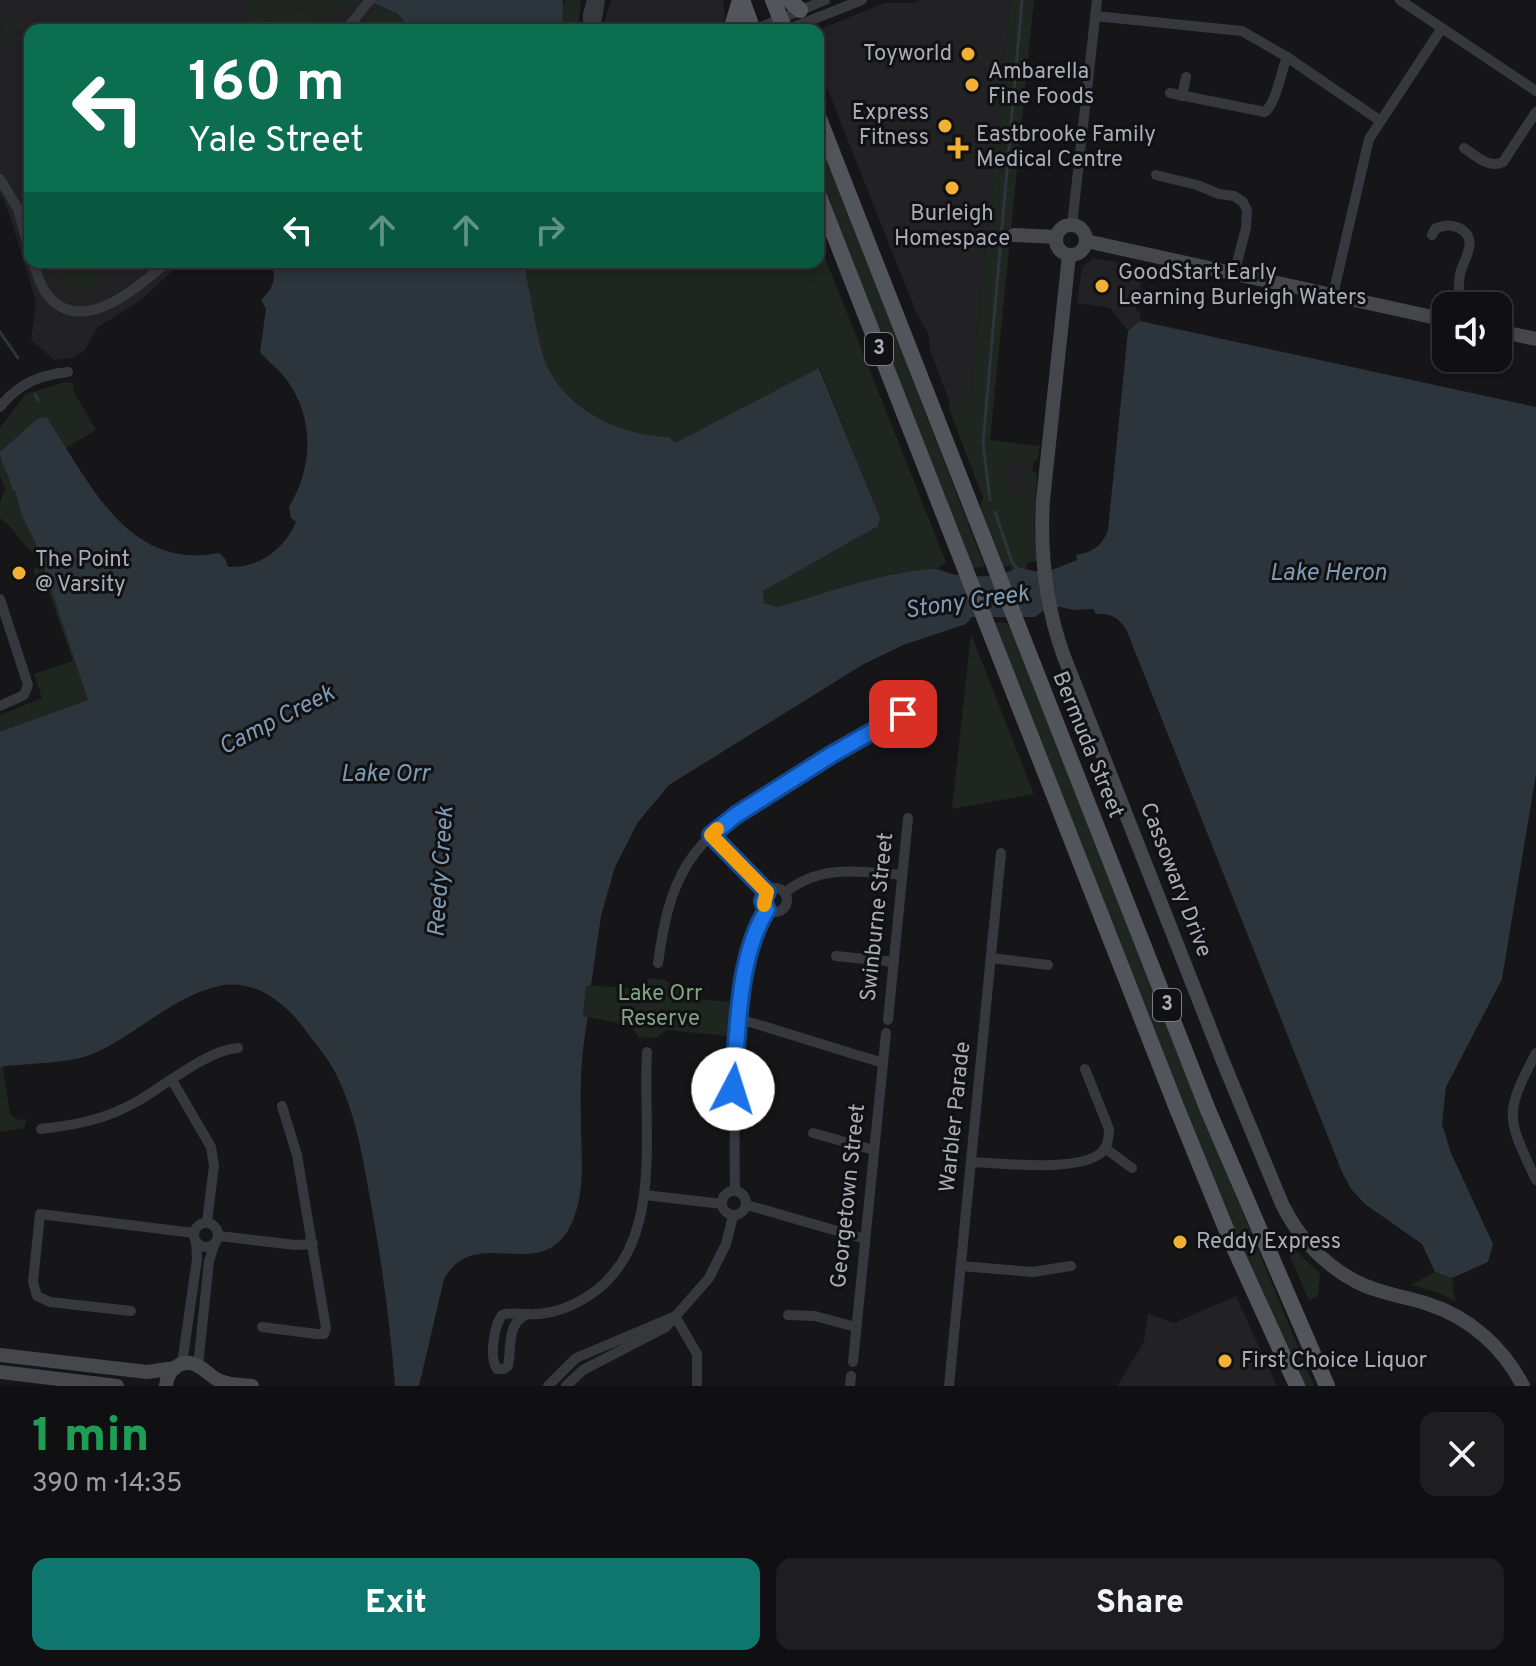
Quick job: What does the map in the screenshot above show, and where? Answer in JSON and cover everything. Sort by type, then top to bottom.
[{"type":"main road","points":[[733,24],[741,0]]},
{"type":"main road","points":[[741,0],[751,24]]},
{"type":"main road","points":[[773,0],[783,24]]},
{"type":"main road","name":"Bermuda Street","points":[[824,131],[1222,1143],[1327,1386]]},
{"type":"main road","name":"3","points":[[824,209],[1205,1178],[1297,1386]]},
{"type":"street","points":[[588,24],[592,0]]},
{"type":"street","points":[[596,24],[600,0]]},
{"type":"street","points":[[785,24],[794,5],[825,0]]},
{"type":"street","points":[[790,24],[862,0]]},
{"type":"street","points":[[1072,225],[1097,0]]},
{"type":"street","points":[[1400,0],[1536,91]]},
{"type":"street","points":[[351,24],[368,2]]},
{"type":"street","points":[[1095,16],[1242,31],[1287,57],[1379,120]]},
{"type":"street","points":[[1333,295],[1369,139],[1442,28]]},
{"type":"street","points":[[1170,93],[1265,112],[1271,107],[1287,57]]},
{"type":"street","points":[[1182,96],[1186,77]]},
{"type":"street","points":[[1464,148],[1490,165],[1497,165],[1503,162],[1536,112]]},
{"type":"street","points":[[1156,175],[1234,196],[1243,202],[1247,210],[1246,228],[1234,274]]},
{"type":"street","points":[[0,179],[15,199],[24,231]]},
{"type":"street","points":[[1072,225],[1081,229],[1086,241],[1082,250],[1069,255],[1057,247],[1056,237],[1060,230],[1072,225]]},
{"type":"street","points":[[1432,235],[1439,227],[1453,226],[1468,237],[1470,247],[1459,277],[1458,292]]},
{"type":"street","points":[[1014,235],[1056,237]]},
{"type":"street","points":[[1086,241],[1432,317]]},
{"type":"street","name":"Cassowary Drive","points":[[1069,255],[1043,500],[1044,560],[1053,621],[1063,654],[1207,1022],[1273,1185],[1291,1222],[1321,1257],[1357,1282],[1429,1304],[1470,1324],[1505,1357],[1523,1386]]},
{"type":"street","points":[[35,268],[43,288],[53,302],[81,311],[98,309],[138,289],[161,268]]},
{"type":"street","points":[[1512,334],[1536,339]]},
{"type":"street","points":[[0,407],[26,383],[68,372]]},
{"type":"street","points":[[0,706],[24,695],[28,685],[1,606]]},
{"type":"street","points":[[658,963],[664,924],[674,891],[687,865],[711,835],[736,815],[855,740],[921,705]]},
{"type":"street","name":"Swinburne Street","points":[[888,1020],[908,818]]},
{"type":"street","points":[[711,835],[767,892]]},
{"type":"street","name":"Warbler Parade","points":[[949,1386],[1001,853]]},
{"type":"street","points":[[785,893],[810,878],[835,871],[902,875]]},
{"type":"street","points":[[779,888],[785,893],[785,908],[776,913],[767,910],[763,901],[767,892],[779,888]]},
{"type":"street","points":[[735,1190],[733,1089],[740,1019],[748,950],[767,910]]},
{"type":"street","points":[[836,956],[894,962]]},
{"type":"street","points":[[991,958],[1048,965]]},
{"type":"street","points":[[740,1019],[883,1063]]},
{"type":"street","name":"Georgetown Street","points":[[853,1362],[886,1033]]},
{"type":"street","points":[[41,1129],[100,1119],[138,1101],[221,1051],[238,1048]]},
{"type":"street","points":[[526,1314],[513,1325],[508,1366],[497,1369],[493,1359],[499,1317],[505,1313],[553,1311],[574,1304],[604,1284],[625,1260],[634,1243],[645,1195],[647,1052]]},
{"type":"street","points":[[1536,1053],[1515,1096],[1512,1118],[1515,1135],[1536,1180]]},
{"type":"street","points":[[971,1162],[1038,1166],[1090,1159],[1105,1148],[1109,1129],[1085,1069]]},
{"type":"street","points":[[172,1080],[211,1147],[214,1166],[207,1222]]},
{"type":"street","points":[[262,1327],[324,1334],[326,1328],[297,1155],[282,1106]]},
{"type":"street","points":[[813,1133],[874,1150]]},
{"type":"street","points":[[1105,1148],[1132,1168]]},
{"type":"street","points":[[722,1204],[727,1193],[735,1190]]},
{"type":"street","points":[[722,1204],[727,1214],[733,1216],[744,1211],[746,1198],[735,1190]]},
{"type":"street","points":[[645,1195],[722,1204]]},
{"type":"street","points":[[747,1205],[865,1239]]},
{"type":"street","points":[[131,1311],[50,1302],[37,1296],[33,1282],[40,1214],[195,1237],[205,1247],[217,1240],[313,1244]]},
{"type":"street","points":[[566,1386],[583,1370],[666,1327],[709,1278],[726,1244],[733,1216]]},
{"type":"street","points":[[166,1386],[166,1379],[178,1366],[197,1259],[195,1237],[200,1224],[207,1222],[215,1225],[217,1240],[209,1261],[201,1368],[210,1386]]},
{"type":"street","points":[[961,1266],[1032,1272],[1071,1266]]},
{"type":"street","points":[[788,1315],[815,1316],[856,1327]]},
{"type":"street","points":[[548,1386],[576,1358],[675,1316]]},
{"type":"street","points":[[675,1316],[697,1354],[697,1386]]},
{"type":"street","points":[[0,1355],[147,1372],[178,1366],[201,1368],[223,1382],[252,1386]]},
{"type":"street","points":[[0,1372],[117,1386]]},
{"type":"shaded area","points":[[0,0],[410,0],[412,24],[24,24],[24,262],[10,216],[2,197],[0,199]]},
{"type":"shaded area","points":[[611,0],[723,0],[725,21],[722,24],[605,24]]},
{"type":"shaded area","points":[[919,0],[1011,0],[971,396],[950,403],[930,350],[929,335],[916,312],[824,80],[824,28],[884,3],[914,3]]},
{"type":"shaded area","points":[[1093,258],[1144,267],[1136,309],[1141,315],[1140,321],[1128,331],[1110,308],[1077,303],[1082,267]]},
{"type":"shaded area","points":[[26,268],[176,268],[141,300],[98,327],[84,351],[72,358],[54,360],[31,340],[36,302]]},
{"type":"shaded area","points":[[1035,445],[1030,495],[1015,512],[994,459]]},
{"type":"shaded area","points":[[1236,1296],[1277,1386],[1117,1386],[1144,1342],[1148,1314],[1174,1323]]},
{"type":"green space","points":[[248,0],[309,0],[286,10],[262,13],[246,11]]},
{"type":"green space","points":[[317,0],[355,0],[349,8],[342,3],[312,24],[243,24],[245,15],[282,15],[300,10]]},
{"type":"green space","points":[[566,0],[581,0],[579,24],[562,24],[561,8]]},
{"type":"green space","points":[[1011,0],[1034,0],[990,440],[1040,446],[1037,461],[1017,462],[1004,466],[1003,470],[1012,497],[1028,492],[1028,495],[1029,491],[1024,480],[1027,474],[1022,475],[1031,471],[1037,473],[1034,528],[1037,561],[1027,563],[1026,570],[1017,568],[1012,571],[1010,566],[1002,567],[980,506],[983,498],[948,406],[971,396]]},
{"type":"green space","points":[[376,6],[398,14],[407,24],[364,24]]},
{"type":"green space","points":[[14,11],[20,28],[0,52],[0,29]]},
{"type":"green space","points":[[824,151],[985,567],[971,568],[829,206],[824,186]]},
{"type":"green space","points":[[824,255],[946,562],[938,569],[897,573],[778,607],[764,603],[763,591],[878,525],[880,518],[820,368],[674,444],[669,437],[633,432],[598,418],[569,396],[557,382],[547,366],[541,347],[526,268],[824,268]]},
{"type":"green space","points":[[56,268],[107,268],[99,282],[81,293],[64,285]]},
{"type":"green space","points":[[65,382],[73,383],[74,392],[96,430],[64,449],[8,462],[94,703],[0,738],[0,715],[42,698],[34,674],[73,661],[49,592],[40,594],[33,570],[38,565],[37,556],[0,518],[0,503],[5,488],[0,477],[0,428],[26,394]]},
{"type":"green space","points":[[993,623],[1007,623],[1020,647],[1170,1035],[1314,1386],[1305,1386],[1237,1234]]},
{"type":"green space","points":[[971,634],[1034,794],[952,809]]},
{"type":"green space","name":"Lake Orr Reserve","points":[[649,978],[665,980],[695,999],[730,1002],[728,1036],[666,1030],[657,1037],[639,1038],[632,1026],[583,1016],[586,985],[642,989]]},
{"type":"green space","points":[[0,1067],[3,1067],[10,1114],[17,1120],[27,1119],[24,1128],[0,1132]]},
{"type":"green space","points":[[1284,1235],[1320,1274],[1318,1296],[1309,1301],[1282,1238]]},
{"type":"green space","points":[[1435,1272],[1452,1278],[1455,1301],[1411,1285]]},
{"type":"water","points":[[367,0],[563,0],[562,24],[407,24],[398,14]]},
{"type":"water","name":"Lake Orr","points":[[272,268],[526,268],[541,347],[547,366],[557,382],[569,396],[598,418],[633,432],[669,437],[675,443],[819,368],[880,518],[878,526],[763,591],[764,603],[778,607],[913,571],[936,569],[957,575],[980,576],[997,575],[1017,567],[1048,571],[1077,560],[1076,555],[1096,547],[1108,530],[1128,331],[1140,321],[1536,407],[1536,774],[1502,979],[1446,1087],[1442,1124],[1451,1153],[1493,1244],[1488,1262],[1452,1278],[1435,1272],[1422,1244],[1365,1204],[1351,1189],[1126,629],[1117,619],[1096,614],[1093,609],[1060,607],[1044,610],[1035,617],[972,617],[966,624],[903,645],[862,665],[669,785],[638,822],[615,867],[601,916],[583,1016],[588,1017],[581,1082],[582,1171],[580,1196],[573,1220],[561,1240],[546,1250],[528,1254],[474,1255],[458,1263],[444,1279],[419,1386],[395,1386],[377,1241],[361,1148],[349,1104],[327,1058],[280,1003],[245,986],[219,986],[185,998],[123,1038],[90,1055],[58,1062],[0,1067],[0,732],[88,700],[36,544],[22,516],[0,452],[36,420],[47,418],[96,493],[114,516],[135,535],[159,548],[187,555],[219,553],[228,567],[260,561],[285,541],[296,522],[291,518],[289,507],[303,476],[307,443],[306,426],[295,394],[283,375],[260,352],[266,309],[261,300],[269,292],[274,278]]},
{"type":"waterway","points":[[990,500],[983,443],[1022,0]]},
{"type":"waterway","points":[[0,332],[18,358]]},
{"type":"waterway","points":[[35,394],[38,400]]},
{"type":"waterway","points":[[995,512],[1012,562],[1017,568]]},
{"type":"slow traffic","points":[[717,829],[711,835],[767,892],[763,897],[764,905]]},
{"type":"place","name":"Toyworld","points":[[968,54]]},
{"type":"place","name":"Ambarella Fine Foods","points":[[972,85]]},
{"type":"place","name":"Express Fitness","points":[[945,126]]},
{"type":"place","name":"Eastbrooke Family Medical Centre","points":[[958,148]]},
{"type":"place","name":"Burleigh Homespace","points":[[952,188]]},
{"type":"place","name":"GoodStart Early Learning Burleigh Waters","points":[[1102,286]]},
{"type":"place","name":"The Point @ Varsity","points":[[19,573]]},
{"type":"place","name":"Reddy Express","points":[[1180,1242]]},
{"type":"place","name":"First Choice Liquor","points":[[1225,1361]]},
{"type":"route","points":[[733,1089],[748,950],[767,910],[763,901],[767,892],[711,835],[726,821],[855,740],[903,714]]},
{"type":"water label","name":"Lake Heron","points":[[1328,574]]},
{"type":"water label","name":"Stony Creek","points":[[967,603]]},
{"type":"water label","name":"Camp Creek","points":[[277,721]]},
{"type":"water label","name":"Reedy Creek","points":[[442,872]]}]
